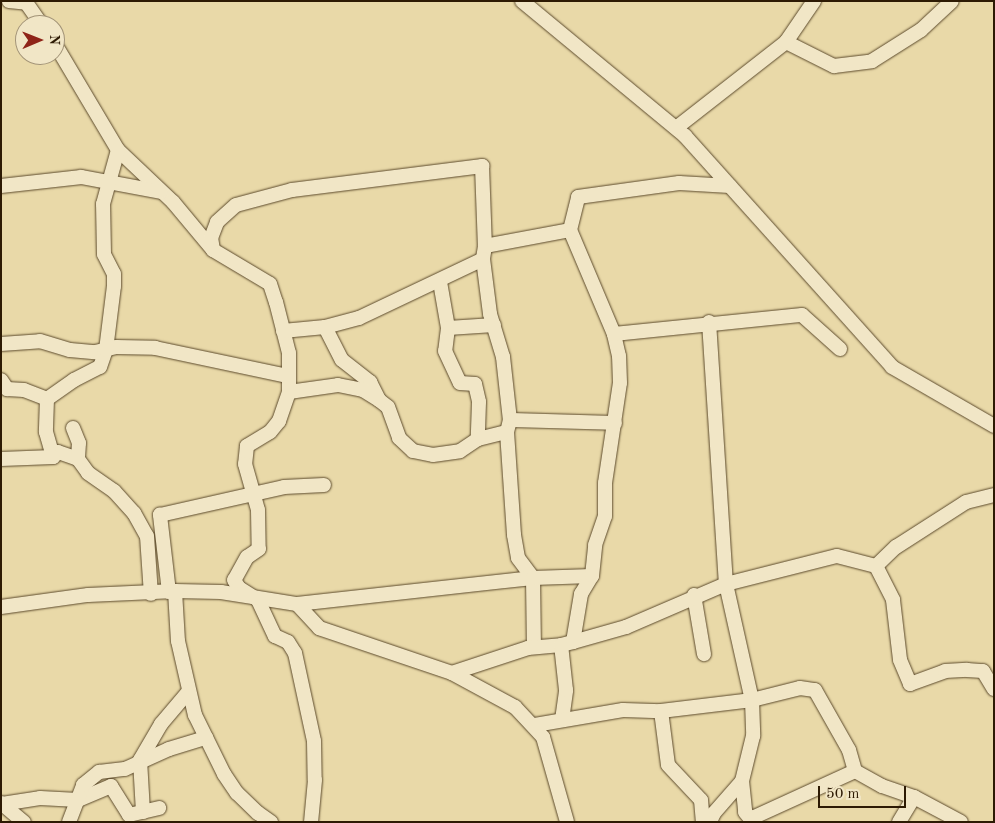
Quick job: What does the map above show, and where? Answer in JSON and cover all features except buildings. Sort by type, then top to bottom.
[{"type":"street","points":[[9,1],[26,2],[35,15]]},
{"type":"street","points":[[522,1],[676,128],[892,367],[994,426]]},
{"type":"street","points":[[676,128],[786,42],[814,1]]},
{"type":"street","points":[[786,42],[834,66],[872,61],[921,30],[952,1]]},
{"type":"street","points":[[65,61],[118,150],[161,192],[213,250],[270,284],[289,353],[289,392],[279,420],[270,432],[247,446],[246,464],[255,495],[259,549],[247,557],[234,580],[239,588],[258,600],[275,636],[288,642],[295,653],[314,741],[316,780],[311,822]]},
{"type":"street","points":[[47,399],[74,380],[100,367],[106,350],[114,274],[104,254],[103,204],[118,150]]},
{"type":"street","points":[[213,250],[211,238],[216,222],[236,205],[292,190],[482,166],[484,253],[494,325],[503,357],[509,426],[514,535],[518,558],[533,578],[534,647]]},
{"type":"street","points":[[1,186],[81,177],[161,192]]},
{"type":"street","points":[[562,720],[566,690],[567,643],[581,594],[592,576],[595,545],[605,516],[605,483],[620,383],[619,356],[614,334],[570,230],[578,197],[679,182],[730,186]]},
{"type":"street","points":[[283,330],[325,327],[374,313],[440,282],[484,253],[570,230]]},
{"type":"street","points":[[440,282],[448,328],[445,351],[460,382],[475,384],[479,402],[478,439]]},
{"type":"street","points":[[614,334],[709,322],[802,315],[840,349]]},
{"type":"street","points":[[709,322],[726,584],[752,700],[753,736],[742,781],[744,812],[752,820],[855,771]]},
{"type":"street","points":[[448,328],[494,325]]},
{"type":"street","points":[[325,327],[342,360],[370,382],[379,400]]},
{"type":"street","points":[[1,344],[40,341],[70,350],[106,350],[116,347],[155,348],[288,376]]},
{"type":"street","points":[[1,380],[8,389],[24,390],[47,399]]},
{"type":"street","points":[[289,392],[338,385],[363,390],[388,407],[398,438],[413,451],[433,455],[460,451],[478,439],[509,426],[615,423]]},
{"type":"street","points":[[47,399],[46,432],[53,457]]},
{"type":"street","points":[[73,428],[79,443],[78,460]]},
{"type":"street","points":[[1,458],[53,457],[58,452],[78,460],[88,473],[114,491],[134,513],[147,536],[151,594]]},
{"type":"street","points":[[272,822],[258,814],[237,793],[206,738],[188,692],[178,641],[160,515],[284,487],[324,485]]},
{"type":"street","points":[[876,566],[896,547],[966,502],[994,494]]},
{"type":"street","points":[[452,673],[534,647],[567,643],[626,627],[694,595],[726,584],[837,556],[876,566],[893,600],[900,660],[910,684],[945,671],[967,670],[983,672],[994,689]]},
{"type":"street","points":[[1,607],[88,595],[172,592],[221,592],[258,600],[297,604],[533,578],[592,576]]},
{"type":"street","points":[[694,595],[704,654]]},
{"type":"street","points":[[297,604],[319,628],[452,673],[515,706],[543,737],[567,822]]},
{"type":"street","points":[[535,726],[562,720],[589,718],[623,710],[661,711],[752,700],[800,688],[815,690],[849,750],[855,771],[882,786],[914,797],[961,822]]},
{"type":"street","points":[[143,812],[140,760],[161,724],[188,692]]},
{"type":"street","points":[[661,711],[668,765],[701,800],[703,822]]},
{"type":"street","points":[[69,822],[83,785],[100,772],[125,769],[140,760],[206,738]]},
{"type":"street","points":[[710,822],[714,813],[742,781]]},
{"type":"street","points":[[2,804],[40,798],[78,800],[111,786],[129,814],[159,808]]},
{"type":"street","points":[[899,822],[914,797]]},
{"type":"street","points":[[2,804],[24,822]]}]
